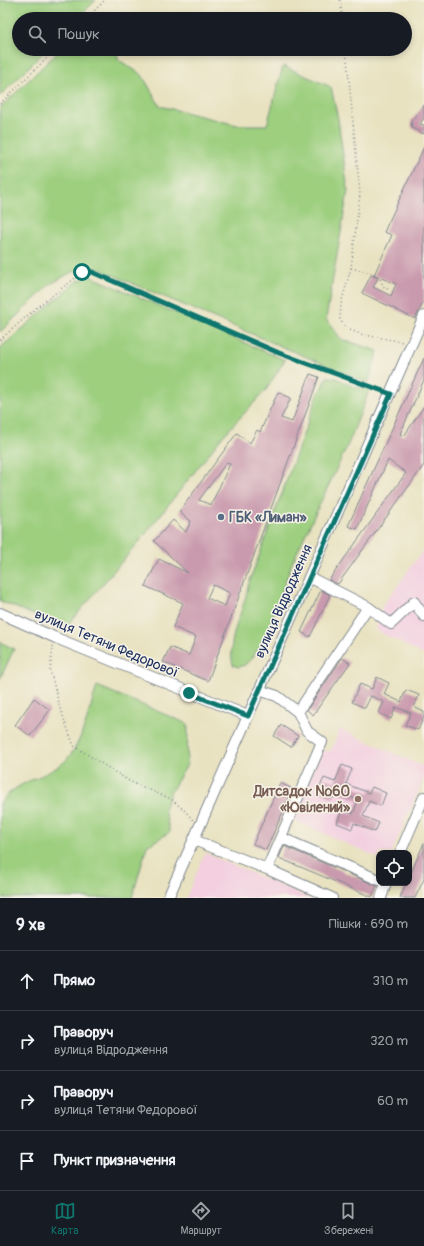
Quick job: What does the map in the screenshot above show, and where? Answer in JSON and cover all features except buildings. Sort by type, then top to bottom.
[{"type":"street","name":"вулиця Відродження","points":[[168,898],[424,316]]},
{"type":"street","points":[[309,577],[368,607],[391,624],[414,602],[420,605],[424,616]]},
{"type":"street","points":[[298,712],[368,607]]},
{"type":"street","name":"вулиця Тетяни Федорової","points":[[0,613],[56,638],[248,716]]},
{"type":"street","points":[[259,690],[277,696],[298,712],[307,731],[322,742],[282,838],[267,869]]},
{"type":"street","points":[[401,850],[423,801]]},
{"type":"street","points":[[282,838],[376,879]]},
{"type":"street","points":[[194,840],[267,869],[332,898]]},
{"type":"street","points":[[381,898],[386,886]]},
{"type":"path","points":[[93,12],[105,0]]},
{"type":"path","points":[[340,0],[342,12]]},
{"type":"path","points":[[0,104],[49,56]]},
{"type":"path","points":[[347,56],[360,194],[351,268],[339,313],[344,326],[350,330],[360,334],[412,344]]},
{"type":"path","points":[[351,268],[371,273],[379,277],[383,286],[389,290]]},
{"type":"path","points":[[0,340],[37,307],[82,272],[92,272],[279,353],[391,394]]},
{"type":"path","points":[[56,638],[50,670],[60,708],[74,746],[129,781],[171,799],[183,809],[191,819],[200,824]]},
{"type":"shaded area","points":[[424,549],[424,655],[376,630],[382,607]]},
{"type":"shaded area","name":"Дитсадок №60 «Ювілений»","points":[[340,729],[424,767],[424,778],[392,850],[376,850],[376,857],[293,820],[321,751],[331,751]]},
{"type":"shaded area","points":[[205,853],[309,898],[186,898]]},
{"type":"green space","points":[[0,0],[96,0],[84,12],[12,12],[12,56],[40,56],[0,96]]},
{"type":"green space","points":[[54,56],[118,56],[119,60],[142,75],[160,106],[237,125],[267,125],[283,66],[331,87],[338,119],[348,191],[326,319],[341,339],[378,351],[368,383],[96,268],[72,272],[49,285],[0,332],[0,108]]},
{"type":"green space","points":[[90,276],[285,360],[266,390],[223,436],[143,537],[65,628],[0,601],[0,348],[77,281]]},
{"type":"green space","points":[[327,377],[333,377],[351,386],[370,388],[350,440],[292,563],[265,639],[253,657],[245,665],[238,667],[233,665],[231,655],[236,625],[248,586],[318,394]]},
{"type":"green space","points":[[0,642],[14,649],[0,679]]},
{"type":"green space","points":[[97,686],[188,724],[187,765],[170,793],[164,809],[170,832],[147,846],[132,898],[0,898],[0,803],[13,790],[51,771],[67,760],[79,741]]},
{"type":"place","name":"ГБК «Лиман»","points":[[221,517]]},
{"type":"place","name":"Дитсадок №60 «Ювілений»","points":[[358,799]]},
{"type":"route","points":[[82,272],[92,272],[279,353],[391,394],[248,716],[189,693]]}]
